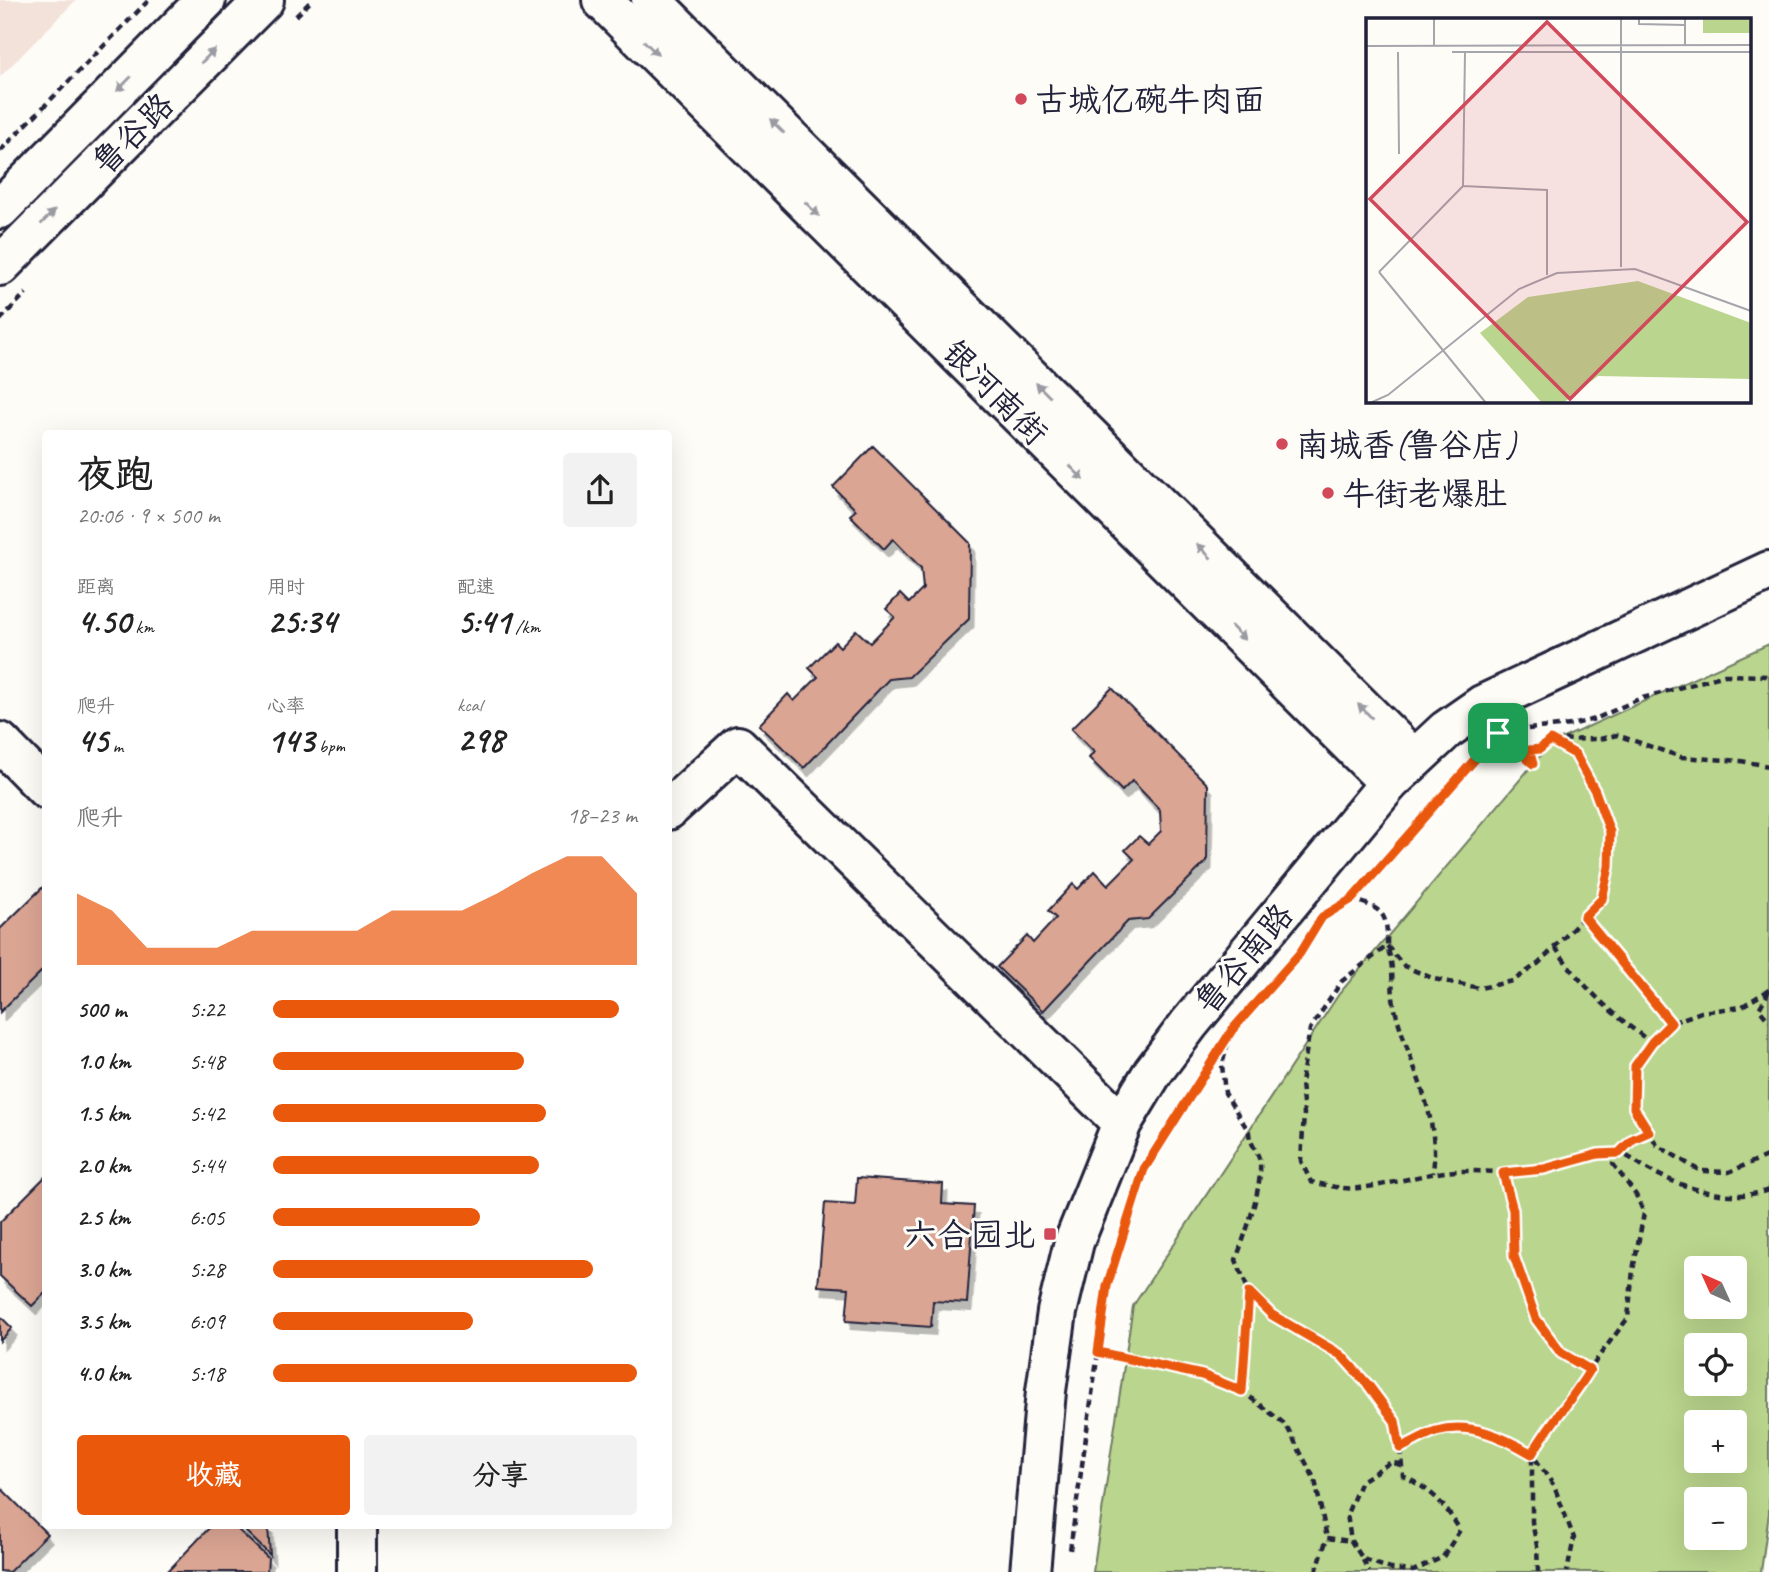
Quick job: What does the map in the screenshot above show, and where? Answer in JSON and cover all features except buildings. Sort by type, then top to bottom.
[{"type":"main road","name":"鲁谷路","points":[[0,209],[206,0]]},
{"type":"main road","name":"鲁谷路","points":[[0,266],[264,0]]},
{"type":"main road","name":"银河南街","points":[[602,0],[1401,771]]},
{"type":"main road","name":"银河南街","points":[[651,0],[1401,771]]},
{"type":"main road","name":"鲁谷南路","points":[[1030,1572],[1046,1391],[1057,1312],[1074,1242],[1122,1123],[1153,1072],[1189,1024],[1401,771],[1446,730],[1490,719],[1769,571]]},
{"type":"main road","points":[[0,742],[42,785]]},
{"type":"main road","points":[[672,806],[738,746],[1122,1123]]},
{"type":"main road","points":[[356,1529],[357,1572]]},
{"type":"path","points":[[0,151],[149,0]]},
{"type":"path","points":[[1490,719],[1571,726],[1595,719],[1639,699],[1725,675],[1769,676]]},
{"type":"path","points":[[1490,719],[1533,764],[1529,750],[1540,749],[1550,740],[1600,739],[1617,735],[1681,757],[1741,761],[1769,766]]},
{"type":"path","points":[[1387,946],[1404,966],[1434,979],[1480,988],[1513,981],[1539,963],[1602,899],[1609,867],[1610,832],[1595,791],[1575,754],[1550,740]]},
{"type":"path","points":[[1322,917],[1352,899],[1489,743]]},
{"type":"path","points":[[1352,899],[1376,906],[1387,923],[1387,946],[1394,967],[1391,989],[1396,1013],[1422,1085],[1432,1123],[1436,1152],[1433,1174]]},
{"type":"path","points":[[1584,917],[1671,1023]]},
{"type":"path","points":[[1241,1020],[1300,953],[1311,935]]},
{"type":"path","points":[[1387,946],[1342,981],[1310,1029],[1301,1083],[1304,1114],[1301,1161],[1311,1182],[1356,1189],[1459,1171],[1503,1173],[1544,1169],[1598,1154],[1619,1153],[1680,1184],[1706,1192],[1754,1195],[1769,1190]]},
{"type":"path","points":[[1555,947],[1593,996],[1652,1042]]},
{"type":"path","points":[[1769,990],[1741,1007],[1702,1012],[1671,1023],[1652,1042],[1635,1066],[1634,1108],[1657,1145],[1700,1171],[1729,1172],[1769,1155]]},
{"type":"path","points":[[1769,990],[1759,1009],[1769,1021]]},
{"type":"path","points":[[1069,1558],[1107,1286],[1144,1169],[1232,1030],[1222,1065],[1225,1093],[1249,1132],[1260,1162],[1250,1219],[1236,1260],[1249,1292],[1272,1315],[1341,1355],[1369,1386],[1395,1421],[1403,1476],[1424,1487],[1445,1504],[1460,1530],[1443,1557],[1413,1571],[1391,1569],[1363,1559]]},
{"type":"path","points":[[1538,1572],[1537,1546],[1532,1522],[1532,1454],[1551,1422],[1573,1397],[1628,1318],[1633,1270],[1644,1213],[1636,1195],[1613,1164],[1619,1153],[1633,1139],[1649,1132]]},
{"type":"path","points":[[1503,1173],[1513,1210],[1514,1256],[1536,1319],[1561,1353],[1590,1370]]},
{"type":"path","points":[[1242,1391],[1249,1292]]},
{"type":"path","points":[[1098,1352],[1202,1375],[1242,1391],[1286,1425],[1315,1480],[1327,1538],[1316,1572]]},
{"type":"path","points":[[1400,1448],[1436,1432],[1460,1427],[1509,1441],[1532,1454],[1554,1486],[1574,1538],[1567,1572]]},
{"type":"path","points":[[1369,1572],[1351,1541],[1347,1514],[1361,1481],[1391,1462],[1401,1465]]},
{"type":"path","points":[[1327,1538],[1351,1541]]},
{"type":"shaded area","points":[[0,0],[76,0],[0,77]]},
{"type":"green space","points":[[1769,644],[1769,1513],[1761,1572],[1093,1572],[1133,1306],[1339,994],[1550,744]]},
{"type":"place","name":"古城亿碗牛肉面","points":[[1021,99]]},
{"type":"place","name":"南城香(鲁谷店)","points":[[1282,444]]},
{"type":"place","name":"牛街老爆肚","points":[[1328,493]]},
{"type":"place","name":"六合园北","points":[[1050,1234]]},
{"type":"route","points":[[1498,733],[1533,764],[1529,750],[1540,749],[1550,740],[1575,754],[1595,791],[1610,832],[1609,867],[1602,899],[1584,917],[1671,1023],[1652,1042],[1635,1066],[1634,1108],[1649,1132],[1633,1139],[1619,1153],[1598,1154],[1544,1169],[1503,1173],[1513,1210],[1514,1256],[1536,1319],[1561,1353],[1590,1370],[1573,1397],[1551,1422],[1532,1454],[1509,1441],[1460,1427],[1436,1432],[1400,1448],[1395,1421],[1341,1355],[1272,1315],[1249,1292],[1242,1391],[1202,1375],[1098,1352],[1107,1286],[1126,1222],[1144,1169],[1178,1112],[1232,1030],[1300,953],[1322,917],[1352,899],[1498,733]]}]
